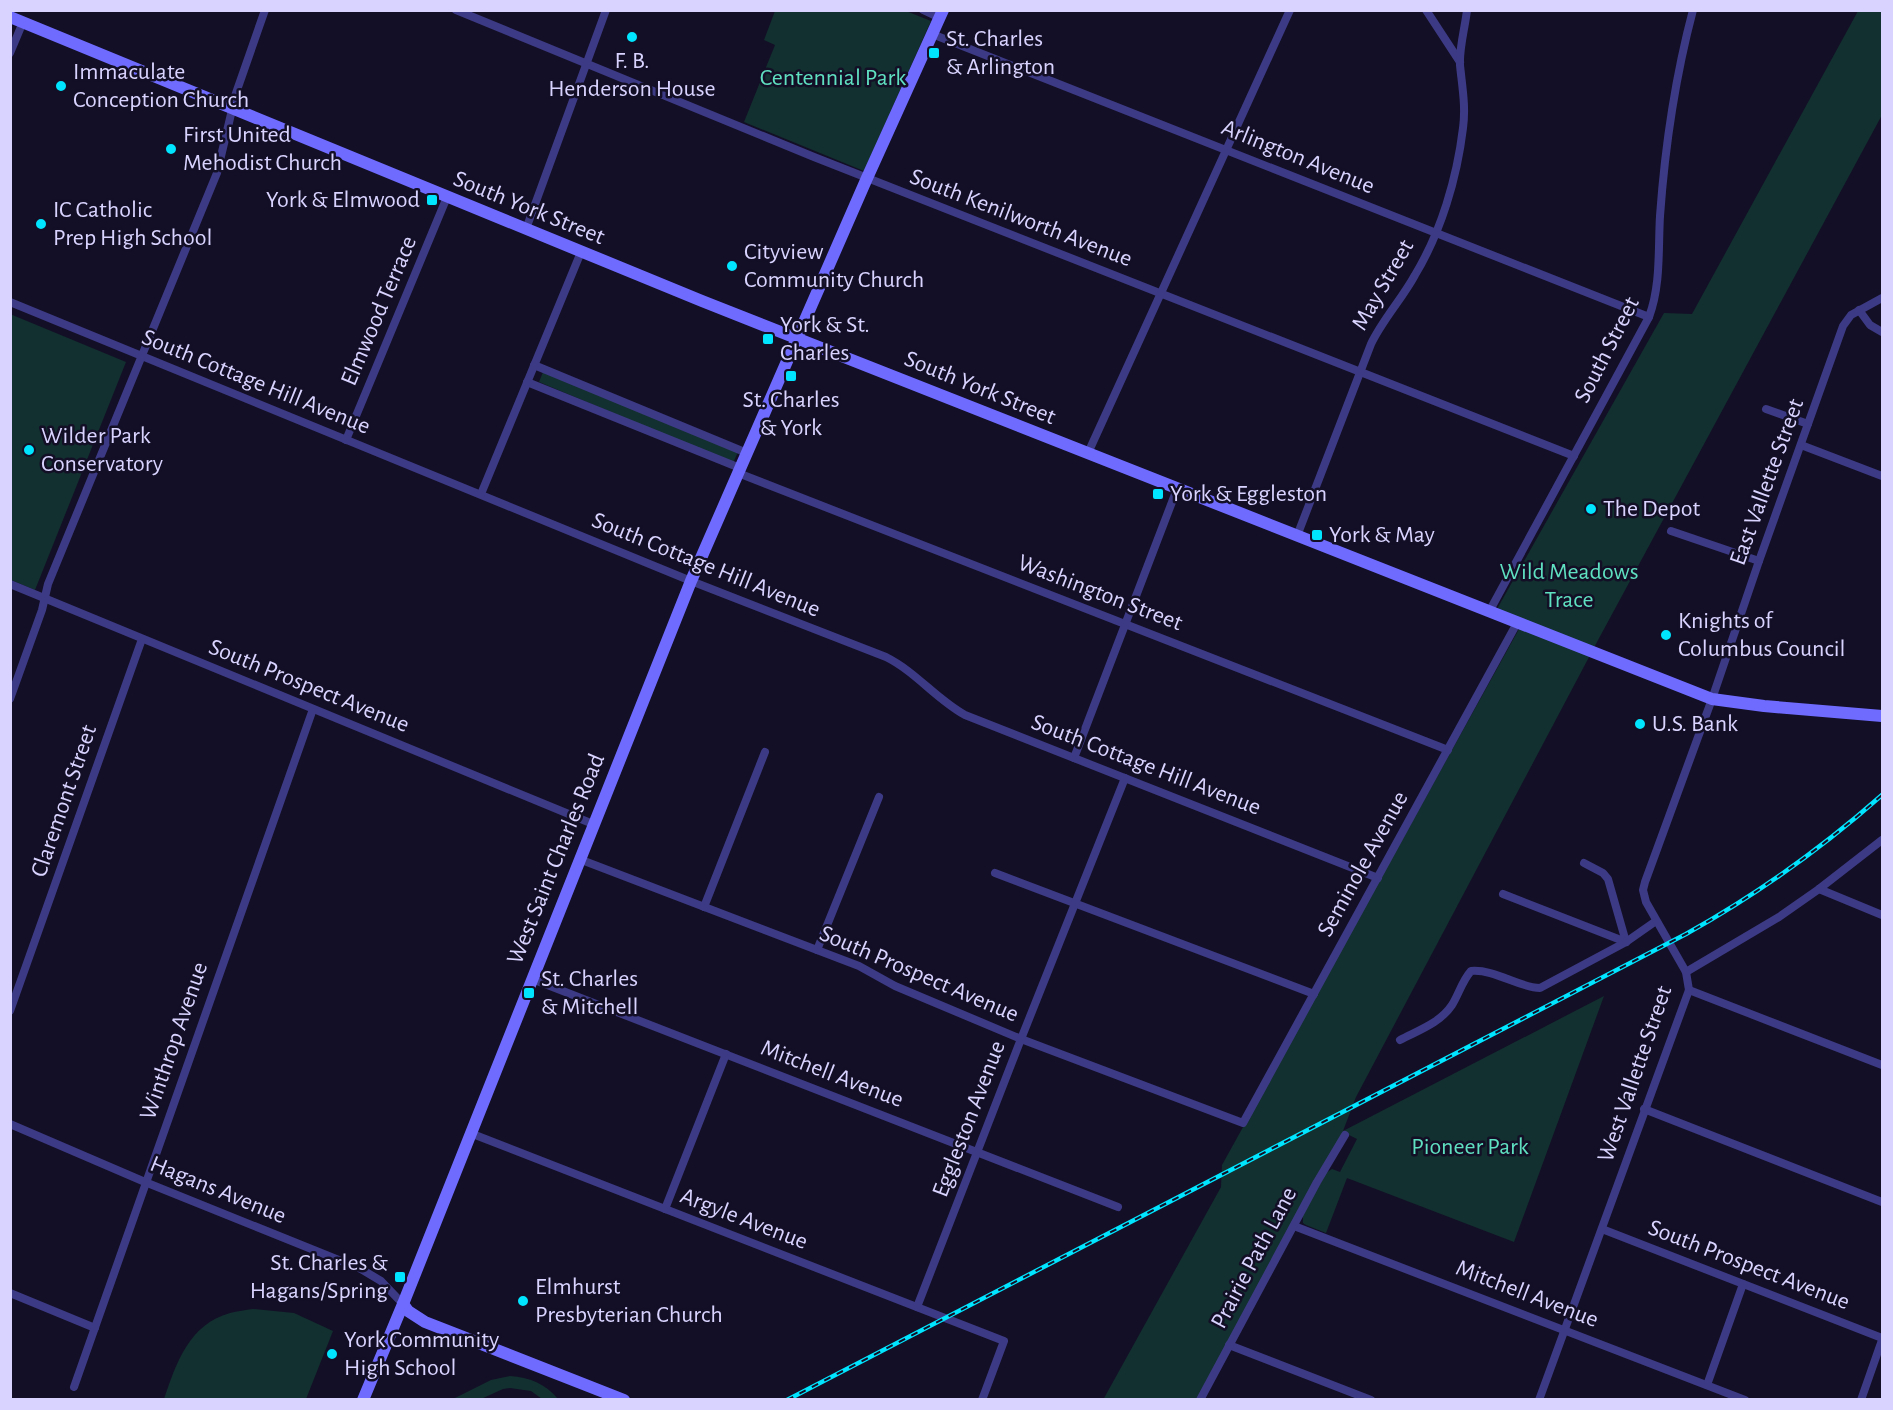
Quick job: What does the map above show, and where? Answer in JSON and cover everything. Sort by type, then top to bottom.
[{"type":"main road","name":"West Saint Charles Road","points":[[363,1400],[691,581],[941,14]]},
{"type":"main road","name":"South York Street","points":[[10,17],[526,230],[1712,699],[1882,716]]},
{"type":"main road","points":[[403,1304],[408,1311],[424,1322],[624,1400]]},
{"type":"street","points":[[10,699],[48,584],[217,173],[246,61],[265,10]]},
{"type":"street","name":"South Kenilworth Avenue","points":[[456,10],[867,178],[1574,456]]},
{"type":"street","points":[[526,230],[606,10]]},
{"type":"street","points":[[922,10],[941,14]]},
{"type":"street","points":[[1088,453],[1290,10]]},
{"type":"street","points":[[1426,10],[1460,62]]},
{"type":"street","name":"May Street","points":[[1297,536],[1359,372],[1378,329],[1415,275],[1435,232],[1451,185],[1463,129],[1464,94],[1460,62],[1467,10]]},
{"type":"street","name":"South Street","points":[[1489,612],[1649,316],[1656,298],[1660,216],[1671,113],[1678,68],[1693,10]]},
{"type":"street","points":[[10,53],[23,22]]},
{"type":"street","name":"Arlington Avenue","points":[[932,34],[1649,316]]},
{"type":"street","name":"Elmwood Terrace","points":[[346,440],[447,197]]},
{"type":"street","points":[[481,494],[581,252]]},
{"type":"street","name":"East Vallette Street","points":[[1712,699],[1843,326],[1851,315],[1882,298]]},
{"type":"street","name":"South Cottage Hill Avenue","points":[[10,302],[691,581],[886,657],[907,669],[944,701],[965,715],[1378,878]]},
{"type":"street","points":[[1859,310],[1870,325],[1882,332]]},
{"type":"street","points":[[534,365],[747,453]]},
{"type":"street","name":"Washington Street","points":[[527,382],[739,471],[1448,750]]},
{"type":"street","points":[[1766,409],[1808,424]]},
{"type":"street","points":[[1801,445],[1882,476]]},
{"type":"street","points":[[1074,758],[1177,489]]},
{"type":"street","points":[[1671,531],[1759,561]]},
{"type":"street","name":"South Prospect Avenue","points":[[10,584],[593,824]]},
{"type":"street","name":"Seminole Avenue","points":[[1243,1123],[1517,623]]},
{"type":"street","name":"Claremont Street","points":[[10,1011],[142,639]]},
{"type":"street","name":"West Vallette Street","points":[[1539,1400],[1689,990],[1686,972],[1646,902],[1643,890],[1712,699]]},
{"type":"street","name":"Winthrop Avenue","points":[[74,1387],[313,709]]},
{"type":"street","points":[[704,907],[765,752]]},
{"type":"street","name":"Eggleston Avenue","points":[[917,1307],[1125,778]]},
{"type":"street","points":[[817,950],[879,797]]},
{"type":"street","points":[[1686,972],[1748,936],[1819,890],[1882,840]]},
{"type":"street","name":"South Prospect Avenue","points":[[579,859],[860,966],[895,986],[1021,1039],[1243,1123]]},
{"type":"street","points":[[1584,863],[1603,873],[1608,879],[1626,942]]},
{"type":"street","points":[[995,873],[1314,994]]},
{"type":"street","points":[[1819,890],[1882,915]]},
{"type":"street","points":[[1503,894],[1626,942]]},
{"type":"street","points":[[1400,1040],[1442,1018],[1453,1004],[1465,978],[1472,971],[1480,970],[1530,987],[1540,988],[1626,942],[1656,921]]},
{"type":"street","name":"Mitchell Avenue","points":[[532,979],[1118,1207]]},
{"type":"street","points":[[1689,990],[1882,1065]]},
{"type":"street","points":[[665,1209],[726,1054]]},
{"type":"street","points":[[1644,1109],[1882,1202]]},
{"type":"street","name":"Hagans Avenue","points":[[10,1124],[145,1182],[362,1269],[381,1281],[403,1304]]},
{"type":"street","name":"Argyle Avenue","points":[[470,1133],[1004,1341],[982,1400]]},
{"type":"street","name":"Prairie Path Lane","points":[[1200,1400],[1345,1135]]},
{"type":"street","name":"Mitchell Avenue","points":[[1294,1226],[1745,1400]]},
{"type":"street","name":"South Prospect Avenue","points":[[1602,1228],[1882,1339]]},
{"type":"street","points":[[1707,1385],[1743,1284]]},
{"type":"street","points":[[10,1293],[95,1328]]},
{"type":"street","points":[[1861,1400],[1882,1339]]},
{"type":"street","points":[[1229,1345],[1371,1400]]},
{"type":"green space","name":"Centennial Park","points":[[775,11],[906,11],[931,21],[864,171],[744,122],[775,45],[764,40]]},
{"type":"green space","name":"Wild Meadows Trace","points":[[1858,11],[1882,11],[1882,115],[1597,642],[1356,1097],[1343,1131],[1604,996],[1514,1242],[1347,1178],[1326,1233],[1306,1225],[1303,1223],[1303,1215],[1326,1173],[1332,1169],[1340,1172],[1357,1139],[1343,1132],[1204,1399],[1103,1400],[1221,1187],[1222,1165],[1524,620],[1497,609],[1664,313],[1692,314]]},
{"type":"green space","points":[[10,314],[126,362],[35,590],[11,580]]},
{"type":"green space","points":[[543,372],[738,452],[733,463],[539,382]]},
{"type":"green space","points":[[253,1309],[294,1313],[333,1331],[306,1399],[164,1399],[179,1359],[194,1336],[216,1318],[233,1312]]},
{"type":"green space","points":[[510,1376],[537,1382],[558,1399],[542,1399],[531,1391],[510,1388],[481,1399],[453,1399],[491,1380]]},
{"type":"railway","points":[[787,1400],[1686,934],[1788,870],[1882,795]]},
{"type":"place","name":"F. B. Henderson House","points":[[632,37]]},
{"type":"place","name":"St. Charles & Arlington","points":[[934,53]]},
{"type":"place","name":"Immaculate Conception Church","points":[[61,86]]},
{"type":"place","name":"First United Mehodist Church","points":[[171,149]]},
{"type":"place","name":"York & Elmwood","points":[[432,200]]},
{"type":"place","name":"IC Catholic Prep High School","points":[[41,224]]},
{"type":"place","name":"Cityview Community Church","points":[[732,266]]},
{"type":"place","name":"York & St. Charles","points":[[768,339]]},
{"type":"place","name":"St. Charles & York","points":[[791,376]]},
{"type":"place","name":"Wilder Park Conservatory","points":[[29,450]]},
{"type":"place","name":"York & Eggleston","points":[[1158,494]]},
{"type":"place","name":"The Depot","points":[[1591,509]]},
{"type":"place","name":"York & May","points":[[1317,535]]},
{"type":"place","name":"Knights of Columbus Council","points":[[1666,635]]},
{"type":"place","name":"U.S. Bank","points":[[1640,724]]},
{"type":"place","name":"St. Charles & Mitchell","points":[[529,993]]},
{"type":"place","name":"St. Charles & Hagans/Spring","points":[[400,1277]]},
{"type":"place","name":"Elmhurst Presbyterian Church","points":[[523,1301]]},
{"type":"place","name":"York Community High School","points":[[332,1354]]},
{"type":"park label","name":"Pioneer Park","points":[[1470,1147]]}]
